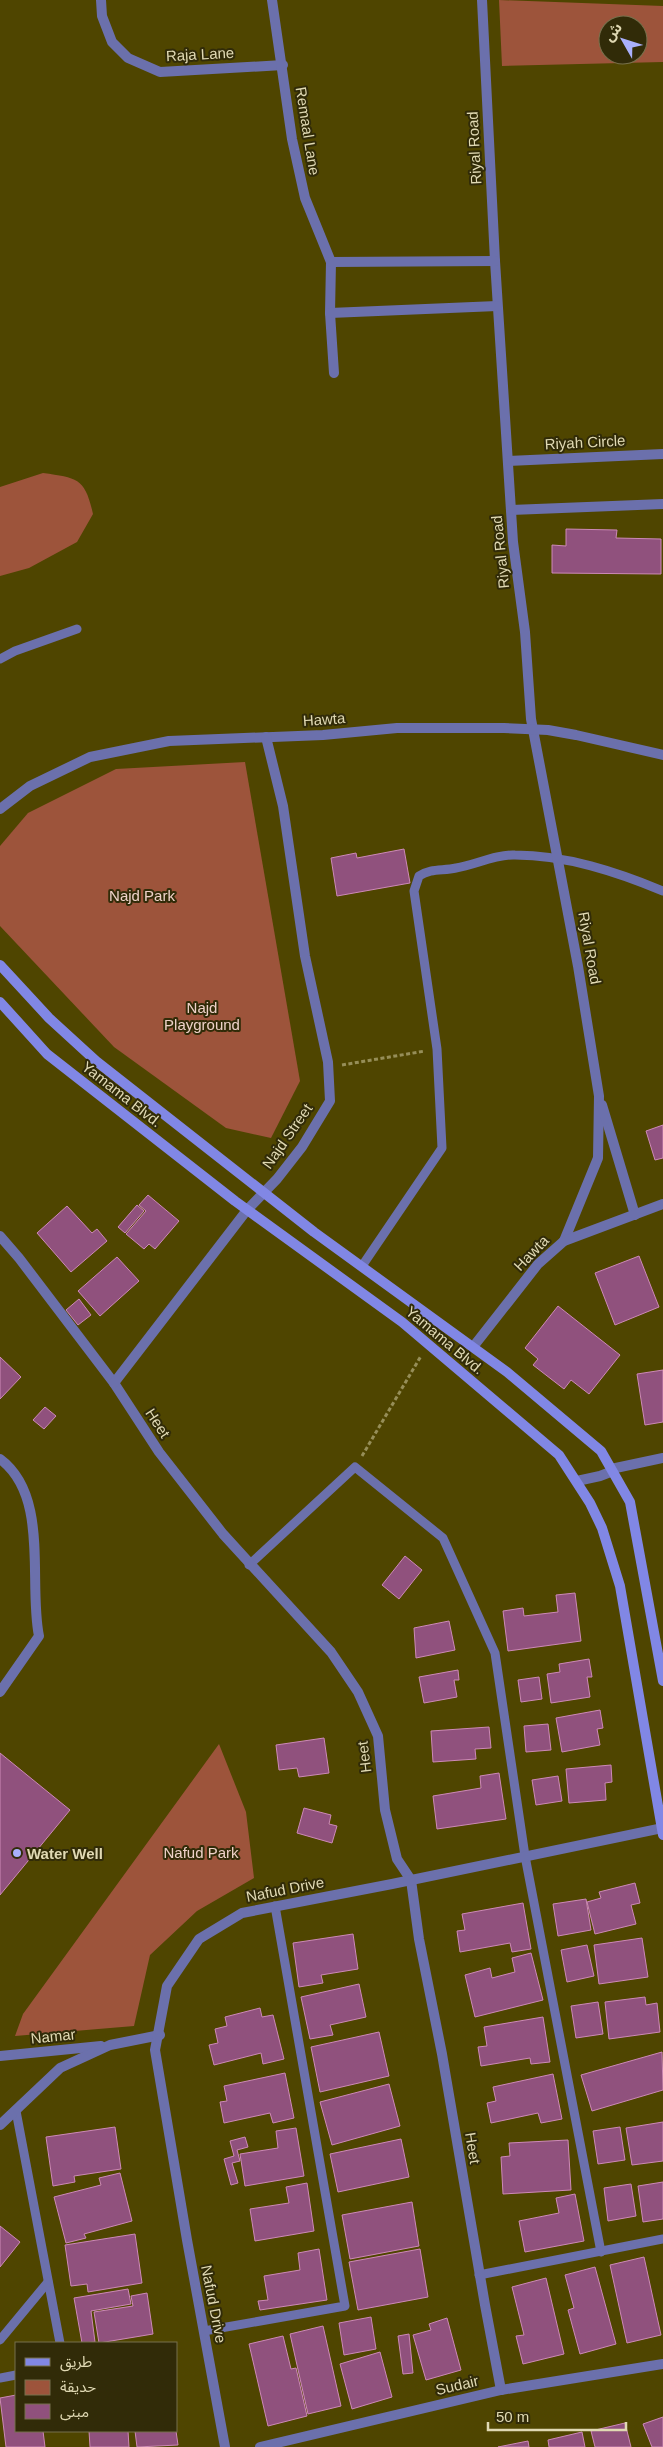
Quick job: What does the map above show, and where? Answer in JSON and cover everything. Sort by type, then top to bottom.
[{"type":"main road","name":"Yamama Blvd.","points":[[0,965],[49,1018],[96,1061],[362,1266],[508,1372],[601,1451],[630,1502],[663,1681]]},
{"type":"main road","name":"Yamama Blvd.","points":[[0,1002],[47,1054],[247,1210],[402,1322],[559,1454],[577,1481],[602,1528],[620,1586],[663,1830]]},
{"type":"street","name":"Raja Lane","points":[[101,0],[102,16],[112,42],[128,58],[160,72],[283,65]]},
{"type":"street","name":"Remaal Lane","points":[[272,0],[283,65],[292,139],[305,198],[331,262],[330,313],[334,373]]},
{"type":"street","name":"Riyal Road","points":[[482,0],[497,306],[511,510],[534,730],[559,859],[599,1096],[635,1215]]},
{"type":"street","points":[[331,262],[495,261]]},
{"type":"street","points":[[330,313],[497,306]]},
{"type":"street","name":"Riyah Circle","points":[[508,461],[663,454]]},
{"type":"street","points":[[511,510],[663,504]]},
{"type":"street","name":"Hawta","points":[[0,808],[30,786],[90,757],[169,741],[266,738],[397,728],[534,730],[576,735],[663,755]]},
{"type":"street","name":"Najd Street","points":[[114,1383],[247,1210],[302,1147],[330,1101],[328,1062],[305,956],[283,806],[266,738]]},
{"type":"street","name":"Riyal Road","points":[[564,1241],[598,1158],[599,1096]]},
{"type":"street","name":"Hawta","points":[[473,1347],[538,1264],[564,1241],[663,1204]]},
{"type":"street","name":"Heet","points":[[0,1236],[19,1258],[114,1383],[159,1452],[249,1565],[331,1652],[358,1692],[378,1736],[385,1810],[397,1859],[411,1880],[419,1939],[442,2054],[501,2390]]},
{"type":"street","points":[[577,1481],[600,1476],[612,1470],[663,1458]]},
{"type":"street","points":[[0,1459],[16,1477],[28,1497],[35,1575],[35,1617],[39,1636],[0,1692]]},
{"type":"street","name":"Nafud Drive","points":[[225,2447],[155,2050],[167,1986],[198,1940],[242,1913],[663,1830]]},
{"type":"street","name":"Namar","points":[[0,2056],[110,2045],[159,2035]]},
{"type":"street","name":"Namar","points":[[0,2126],[60,2068],[110,2045]]},
{"type":"street","name":"Sudair","points":[[260,2447],[501,2390],[663,2364]]},
{"type":"lane","points":[[0,659],[15,651],[77,629]]},
{"type":"lane","points":[[362,1266],[442,1148],[437,1049],[414,891],[419,876],[427,871],[455,869],[514,854],[559,859],[622,874],[663,892]]},
{"type":"lane","points":[[249,1565],[355,1467],[443,1538],[495,1653],[525,1856],[601,2252]]},
{"type":"lane","points":[[204,2331],[345,2306],[275,1906]]},
{"type":"lane","points":[[16,2111],[60,2342]]},
{"type":"lane","points":[[480,2275],[663,2240]]},
{"type":"lane","points":[[0,2340],[48,2282]]},
{"type":"lane","points":[[0,2378],[15,2375]]},
{"type":"path","points":[[327,1068],[437,1049]]},
{"type":"path","points":[[355,1467],[428,1344]]},
{"type":"green space","points":[[499,0],[663,6],[663,62],[648,62],[648,15],[598,15],[598,64],[502,66]]},
{"type":"green space","points":[[43,473],[64,476],[78,482],[87,493],[93,514],[77,542],[29,568],[0,576],[0,487]]},
{"type":"green space","name":"Najd Park","points":[[245,762],[300,1081],[271,1138],[226,1128],[114,1047],[0,926],[0,846],[28,813],[116,769]]},
{"type":"green space","name":"Nafud Park","points":[[219,1744],[246,1812],[254,1878],[197,1911],[150,1955],[134,2026],[15,2036],[23,2014]]},
{"type":"building","points":[[566,529],[617,530],[616,538],[661,539],[661,574],[552,573],[552,545],[566,546]]},
{"type":"building","points":[[404,849],[410,883],[337,896],[331,858],[356,853],[357,858]]},
{"type":"building","points":[[663,1125],[663,1158],[655,1160],[646,1131]]},
{"type":"building","points":[[148,1195],[179,1221],[155,1249],[149,1244],[144,1249],[126,1234],[146,1211],[139,1205]]},
{"type":"building","points":[[137,1205],[144,1211],[125,1233],[118,1227]]},
{"type":"building","points":[[67,1206],[92,1233],[97,1229],[107,1241],[71,1272],[37,1233]]},
{"type":"building","points":[[639,1256],[659,1307],[615,1325],[595,1273]]},
{"type":"building","points":[[117,1257],[139,1281],[100,1316],[78,1291]]},
{"type":"building","points":[[79,1299],[91,1315],[78,1325],[66,1310]]},
{"type":"building","points":[[558,1306],[620,1355],[589,1394],[571,1380],[564,1389],[533,1365],[538,1359],[525,1348]]},
{"type":"building","points":[[0,1357],[21,1377],[0,1399]]},
{"type":"building","points":[[663,1370],[663,1422],[645,1425],[637,1374]]},
{"type":"building","points":[[45,1407],[56,1416],[44,1429],[33,1420]]},
{"type":"building","points":[[405,1556],[422,1570],[399,1599],[382,1585]]},
{"type":"building","points":[[575,1593],[581,1641],[508,1651],[503,1611],[523,1608],[524,1616],[558,1612],[556,1595]]},
{"type":"building","points":[[449,1621],[455,1650],[416,1658],[414,1628]]},
{"type":"building","points":[[589,1659],[592,1677],[587,1677],[590,1697],[551,1703],[547,1674],[560,1672],[559,1664]]},
{"type":"building","points":[[458,1670],[459,1680],[454,1680],[457,1697],[424,1703],[419,1677]]},
{"type":"building","points":[[539,1677],[542,1699],[521,1702],[518,1680]]},
{"type":"building","points":[[600,1710],[603,1728],[597,1729],[600,1745],[562,1752],[556,1718]]},
{"type":"building","points":[[548,1724],[551,1750],[526,1752],[524,1726]]},
{"type":"building","points":[[489,1727],[491,1748],[475,1749],[476,1759],[433,1762],[431,1731]]},
{"type":"building","points":[[324,1738],[329,1773],[299,1777],[297,1768],[279,1770],[276,1745]]},
{"type":"building","name":"Water Well","points":[[0,1753],[70,1810],[0,1895]]},
{"type":"building","points":[[611,1765],[612,1782],[605,1783],[606,1800],[569,1803],[566,1769]]},
{"type":"building","points":[[499,1773],[506,1819],[437,1829],[433,1796],[481,1788],[480,1776]]},
{"type":"building","points":[[558,1776],[562,1801],[536,1805],[532,1780]]},
{"type":"building","points":[[304,1808],[331,1815],[329,1824],[337,1826],[332,1843],[297,1833]]},
{"type":"building","points":[[635,1883],[640,1903],[631,1905],[636,1924],[595,1934],[587,1902],[601,1898],[599,1892]]},
{"type":"building","points":[[586,1899],[591,1930],[558,1936],[553,1904]]},
{"type":"building","points":[[523,1903],[531,1949],[512,1952],[510,1943],[460,1952],[457,1931],[465,1930],[462,1914]]},
{"type":"building","points":[[353,1934],[358,1969],[321,1975],[323,1983],[299,1987],[293,1943]]},
{"type":"building","points":[[642,1938],[648,1977],[599,1984],[594,1945]]},
{"type":"building","points":[[587,1945],[594,1976],[567,1982],[561,1950]]},
{"type":"building","points":[[531,1953],[543,2000],[475,2017],[465,1975],[490,1968],[492,1978],[515,1972],[512,1958]]},
{"type":"building","points":[[359,1984],[366,2017],[330,2025],[333,2035],[310,2039],[301,1997]]},
{"type":"building","points":[[645,1997],[646,2005],[657,2003],[660,2032],[609,2039],[605,2002]]},
{"type":"building","points":[[598,2002],[603,2034],[576,2038],[571,2006]]},
{"type":"building","points":[[260,2008],[262,2017],[273,2015],[284,2059],[263,2064],[261,2053],[214,2065],[209,2045],[218,2043],[215,2029],[227,2026],[225,2017]]},
{"type":"building","points":[[543,2017],[550,2062],[531,2064],[530,2058],[481,2066],[478,2047],[487,2046],[484,2027]]},
{"type":"building","points":[[379,2032],[389,2076],[320,2092],[311,2047]]},
{"type":"building","points":[[662,2052],[663,2090],[592,2111],[581,2075]]},
{"type":"building","points":[[285,2073],[294,2118],[273,2123],[270,2113],[224,2123],[220,2102],[227,2101],[224,2086]]},
{"type":"building","points":[[553,2074],[562,2119],[541,2123],[538,2113],[491,2123],[487,2103],[496,2101],[493,2087]]},
{"type":"building","points":[[389,2084],[400,2126],[332,2145],[320,2102]]},
{"type":"building","points":[[663,2122],[663,2161],[632,2165],[626,2128]]},
{"type":"building","points":[[115,2127],[121,2169],[74,2176],[75,2182],[53,2186],[46,2137]]},
{"type":"building","points":[[620,2127],[625,2160],[598,2164],[593,2131]]},
{"type":"building","points":[[296,2128],[304,2176],[245,2186],[240,2154],[278,2148],[276,2131]]},
{"type":"building","points":[[245,2137],[248,2147],[237,2150],[240,2161],[232,2163],[238,2183],[231,2185],[224,2159],[234,2156],[230,2141]]},
{"type":"building","points":[[401,2139],[409,2177],[338,2192],[330,2154]]},
{"type":"building","points":[[568,2140],[571,2190],[503,2194],[501,2157],[510,2156],[509,2143]]},
{"type":"building","points":[[120,2173],[132,2221],[84,2234],[86,2238],[66,2243],[54,2197],[101,2185],[99,2178]]},
{"type":"building","points":[[663,2182],[663,2219],[643,2222],[638,2186]]},
{"type":"building","points":[[307,2183],[314,2231],[255,2241],[250,2209],[289,2203],[286,2187]]},
{"type":"building","points":[[631,2184],[636,2216],[608,2221],[604,2188]]},
{"type":"building","points":[[575,2194],[584,2241],[525,2252],[519,2221],[559,2213],[556,2198]]},
{"type":"building","points":[[412,2202],[419,2246],[350,2259],[342,2215]]},
{"type":"building","points":[[0,2226],[20,2242],[0,2267]]},
{"type":"building","points":[[135,2234],[142,2283],[88,2292],[87,2284],[71,2286],[65,2245]]},
{"type":"building","points":[[319,2249],[327,2300],[260,2310],[258,2301],[268,2300],[264,2276],[300,2270],[298,2253]]},
{"type":"building","points":[[420,2249],[428,2297],[358,2310],[349,2262]]},
{"type":"building","points":[[644,2257],[661,2335],[627,2343],[610,2265]]},
{"type":"building","points":[[595,2267],[616,2344],[580,2354],[568,2310],[574,2308],[565,2275]]},
{"type":"building","points":[[546,2278],[564,2354],[523,2364],[516,2336],[524,2335],[512,2287]]},
{"type":"building","points":[[128,2289],[131,2304],[91,2311],[95,2342],[82,2342],[74,2298]]},
{"type":"building","points":[[147,2293],[153,2334],[99,2342],[94,2312],[133,2306],[131,2296]]},
{"type":"building","points":[[371,2317],[376,2349],[344,2355],[339,2323]]},
{"type":"building","points":[[447,2318],[461,2370],[426,2380],[413,2335],[431,2330],[429,2324]]},
{"type":"building","points":[[323,2326],[341,2406],[308,2414],[290,2334]]},
{"type":"building","points":[[409,2334],[413,2373],[403,2374],[398,2336]]},
{"type":"building","points":[[283,2336],[291,2369],[296,2368],[307,2416],[268,2426],[249,2344]]},
{"type":"building","points":[[380,2352],[392,2397],[352,2409],[340,2364]]},
{"type":"building","points":[[15,2395],[15,2432],[43,2432],[45,2447],[6,2447],[0,2398]]},
{"type":"building","points":[[663,2417],[663,2447],[652,2447],[643,2424]]},
{"type":"building","points":[[625,2423],[631,2447],[595,2447],[591,2431]]},
{"type":"building","points":[[89,2432],[128,2432],[129,2447],[90,2447]]},
{"type":"building","points":[[135,2432],[176,2432],[178,2445],[137,2447]]},
{"type":"building","points":[[582,2432],[585,2447],[549,2447],[548,2440]]},
{"type":"building","points":[[528,2441],[529,2447],[498,2447]]},
{"type":"place","name":"Water Well","points":[[17,1853]]},
{"type":"park label","name":"Najd Playground","points":[[202,1016]]}]
